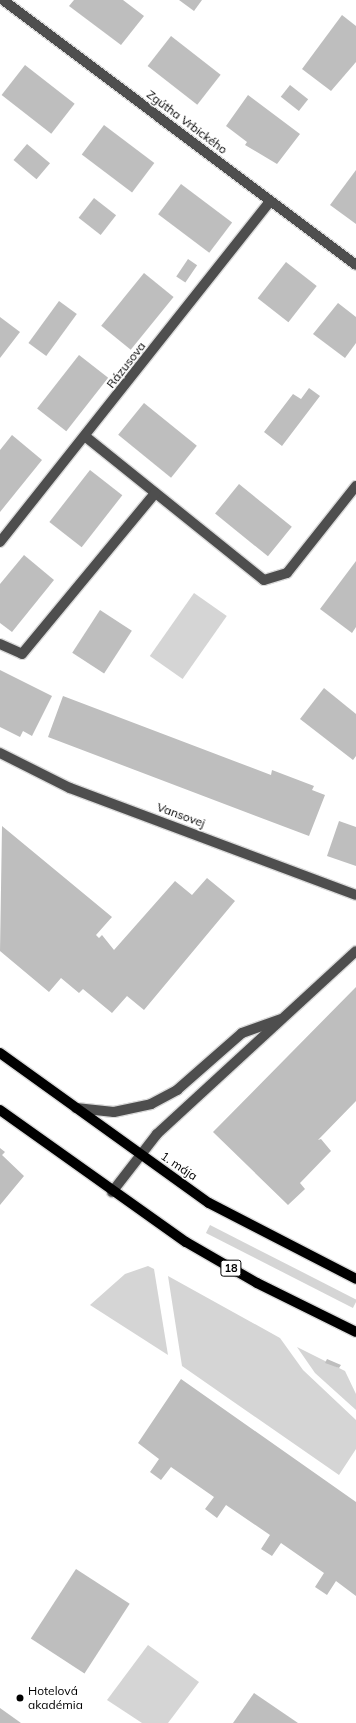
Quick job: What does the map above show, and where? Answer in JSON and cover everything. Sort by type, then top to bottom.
[{"type":"main road","name":"1. mája","points":[[0,1053],[73,1108],[140,1155],[251,1227],[356,1279]]},
{"type":"main road","name":"18","points":[[0,1110],[112,1192],[186,1242],[257,1283],[356,1332]]},
{"type":"street","name":"Zgútha Vrbického","points":[[3,0],[356,265]]},
{"type":"street","name":"Rázusova","points":[[0,542],[86,437],[270,201]]},
{"type":"street","points":[[86,437],[264,580],[287,573],[356,486]]},
{"type":"street","points":[[0,644],[22,654],[155,493]]},
{"type":"street","name":"Vansovej","points":[[0,753],[70,788],[356,895]]},
{"type":"street","points":[[112,1192],[163,1128],[286,1017],[356,951]]},
{"type":"street","points":[[73,1108],[114,1112],[151,1104],[177,1090],[242,1033],[286,1017]]},
{"type":"shaded area","points":[[194,593],[227,616],[183,679],[150,656]]},
{"type":"shaded area","points":[[210,1225],[356,1299],[353,1308],[206,1233]]},
{"type":"shaded area","points":[[148,1266],[154,1269],[168,1355],[90,1305],[125,1274]]},
{"type":"shaded area","points":[[168,1276],[280,1338],[303,1370],[356,1420],[356,1449],[339,1475],[182,1366]]},
{"type":"shaded area","points":[[297,1347],[345,1371],[356,1394],[356,1410],[315,1373]]},
{"type":"shaded area","points":[[148,1645],[199,1682],[168,1723],[142,1723],[107,1700]]},
{"type":"building","points":[[74,0],[123,0],[144,16],[121,45],[69,6]]},
{"type":"building","points":[[179,0],[202,0],[194,11]]},
{"type":"building","points":[[342,15],[356,26],[356,62],[331,91],[302,69]]},
{"type":"building","points":[[171,36],[221,75],[197,105],[148,66]]},
{"type":"building","points":[[25,65],[75,104],[51,134],[2,95]]},
{"type":"building","points":[[290,85],[308,99],[299,111],[281,97]]},
{"type":"building","points":[[248,95],[300,134],[277,164],[245,145],[247,142],[226,126]]},
{"type":"building","points":[[104,125],[154,163],[132,192],[82,155]]},
{"type":"building","points":[[27,144],[50,163],[36,179],[14,160]]},
{"type":"building","points":[[356,170],[356,224],[330,205]]},
{"type":"building","points":[[181,184],[232,223],[209,253],[158,214]]},
{"type":"building","points":[[94,198],[116,215],[101,235],[79,218]]},
{"type":"building","points":[[188,259],[197,265],[185,283],[176,276]]},
{"type":"building","points":[[286,262],[317,286],[288,322],[258,298]]},
{"type":"building","points":[[144,273],[174,297],[131,350],[101,326]]},
{"type":"building","points":[[59,301],[77,314],[46,356],[28,343]]},
{"type":"building","points":[[338,303],[356,317],[356,343],[345,358],[313,334]]},
{"type":"building","points":[[0,317],[20,332],[0,358]]},
{"type":"building","points":[[79,355],[108,378],[66,431],[37,409]]},
{"type":"building","points":[[309,388],[320,396],[282,446],[264,432],[293,394],[301,399]]},
{"type":"building","points":[[144,403],[197,446],[171,478],[118,435]]},
{"type":"building","points":[[12,435],[42,460],[0,512],[0,450]]},
{"type":"building","points":[[90,470],[122,495],[82,547],[49,522]]},
{"type":"building","points":[[239,484],[292,527],[268,556],[215,514]]},
{"type":"building","points":[[24,555],[54,580],[12,632],[0,623],[0,584]]},
{"type":"building","points":[[356,561],[356,627],[352,633],[320,609]]},
{"type":"building","points":[[100,610],[132,631],[104,673],[72,653]]},
{"type":"building","points":[[0,670],[52,696],[32,736],[23,731],[20,737],[0,727]]},
{"type":"building","points":[[324,688],[356,714],[356,756],[353,760],[300,719]]},
{"type":"building","points":[[63,696],[271,775],[272,770],[314,786],[312,790],[325,795],[309,836],[48,737]]},
{"type":"building","points":[[339,821],[356,827],[356,866],[327,856]]},
{"type":"building","points":[[2,826],[112,917],[96,935],[99,938],[102,935],[114,950],[175,881],[192,895],[207,878],[235,901],[144,1010],[127,996],[112,1013],[83,989],[79,993],[61,978],[49,992],[0,951]]},
{"type":"building","points":[[356,987],[356,1101],[318,1140],[321,1139],[331,1151],[300,1183],[305,1189],[288,1205],[213,1132]]},
{"type":"building","points":[[0,1148],[5,1152],[2,1155],[24,1176],[0,1205]]},
{"type":"building","points":[[327,1359],[341,1365],[339,1368],[325,1363]]},
{"type":"building","points":[[181,1379],[356,1502],[356,1596],[336,1581],[327,1595],[315,1587],[324,1573],[281,1543],[272,1556],[261,1549],[270,1535],[226,1505],[217,1518],[205,1509],[214,1497],[171,1467],[161,1480],[150,1472],[159,1459],[138,1443]]},
{"type":"building","points":[[76,1569],[130,1604],[84,1673],[31,1639]]},
{"type":"building","points":[[254,1693],[298,1723],[233,1723]]},
{"type":"building","points":[[0,1708],[21,1723],[0,1723]]},
{"type":"place","name":"Hotelová akadémia","points":[[20,1698]]}]
